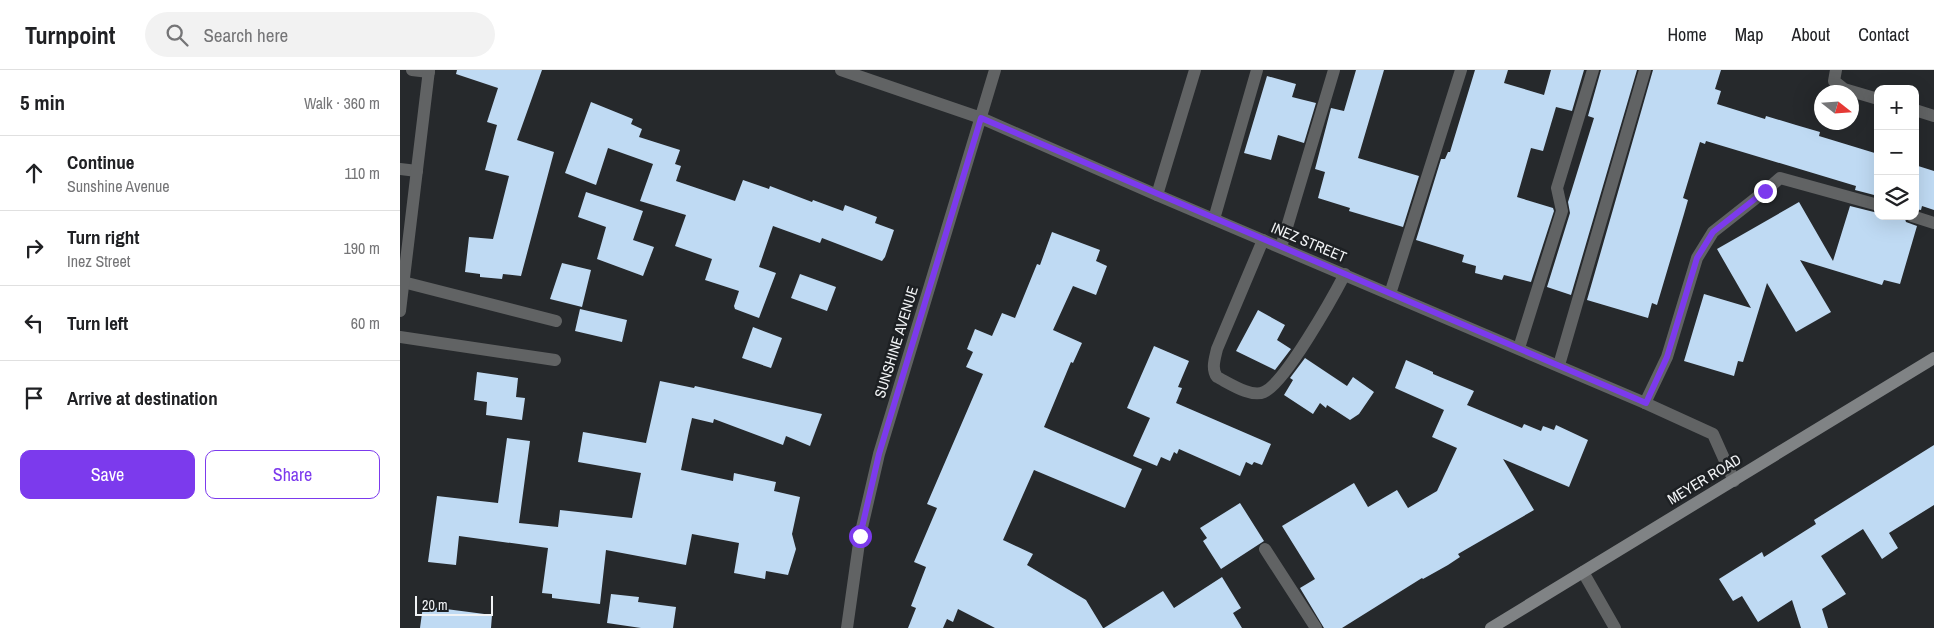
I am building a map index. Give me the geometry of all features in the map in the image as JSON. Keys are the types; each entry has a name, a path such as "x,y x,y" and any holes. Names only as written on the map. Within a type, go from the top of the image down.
{"main road":[{"name":"MEYER ROAD","path":"1491,628 1934,358"}],"street":[{"path":"400,312 429,71 412,70"},
{"name":"INEZ STREET","path":"841,70 981,118 1646,403 1713,434 1734,481"},
{"name":"SUNSHINE AVENUE","path":"847,628 860,536 875,470 995,70"},
{"path":"1157,195 1195,70"},
{"path":"1214,219 1257,70"},
{"path":"1281,247 1334,70"},
{"path":"1390,294 1462,70"},
{"path":"1519,348 1562,211 1557,188 1593,70"},
{"path":"1560,366 1645,70"},
{"path":"1836,70 1834,80 1844,89 1874,98"},
{"path":"1919,111 1934,116"},
{"path":"400,169 417,171"},
{"path":"1646,403 1667,357 1697,258 1713,232 1780,178 1874,205"},
{"path":"1919,218 1934,223"},
{"path":"1263,240 1217,349 1214,363 1214,374 1249,392 1265,392 1279,380 1325,312 1345,274"},
{"path":"404,282 556,321"},
{"path":"400,337 555,360"},
{"path":"1265,549 1316,628"},
{"path":"1583,572 1615,628"}],"building":[{"path":"457,70 542,70 517,140 554,152 521,276 503,274 502,279 480,277 480,274 465,272 469,237 493,239 509,176 485,170 497,125 487,122 498,88 456,74"},
{"path":"1356,70 1384,70 1358,158 1419,176 1403,227 1349,211 1350,208 1318,198 1325,172 1315,169 1331,108 1344,111"},
{"path":"1475,70 1508,70 1504,83 1544,95 1551,70 1584,70 1572,111 1556,107 1543,151 1531,148 1517,197 1553,208 1554,211 1531,282 1504,275 1502,280 1475,273 1476,266 1462,262 1464,255 1416,240 1441,159 1445,159 1448,152 1450,152"},
{"path":"1601,70 1637,70 1571,295 1547,287 1570,213 1568,202 1594,118 1588,116"},
{"path":"1653,70 1721,70 1715,89 1721,91 1717,104 1765,119 1766,116 1820,132 1819,136 1874,153 1874,195 1855,190 1856,186 1706,141 1705,144 1700,142 1683,198 1688,200 1684,214 1657,305 1652,303 1648,318 1587,300"},
{"path":"1267,76 1296,84 1292,97 1316,103 1304,143 1278,135 1271,160 1244,153"},
{"path":"591,102 633,119 631,124 642,129 639,137 680,150 675,164 681,166 676,181 735,201 743,180 769,189 770,186 812,202 813,200 843,211 845,205 877,217 875,223 894,230 885,257 882,261 822,238 820,243 773,226 759,267 776,273 759,318 735,309 734,306 739,291 705,280 712,259 675,246 686,215 640,201 653,164 608,148 596,185 565,173"},
{"path":"1919,166 1934,171 1934,210 1922,206 1921,210 1919,210"},
{"path":"586,192 643,211 633,240 654,247 643,276 597,259 606,227 578,217"},
{"path":"1799,202 1833,261 1850,206 1874,212 1874,220 1905,220 1917,226 1900,284 1884,280 1882,285 1800,260 1831,312 1796,332 1767,283 1743,362 1738,361 1734,376 1684,361 1704,294 1751,308 1717,249"},
{"path":"1052,232 1100,250 1096,261 1107,266 1096,295 1073,286 1053,330 1082,343 1073,363 1071,362 1044,427 1142,469 1125,508 1034,470 1003,540 1033,554 1027,565 1086,600 1103,628 995,628 958,609 953,622 947,619 943,628 908,628 916,608 911,606 926,567 914,562 937,508 927,504 983,374 966,367 973,352 967,349 975,329 992,336 1002,313 1015,318 1037,264 1040,265"},
{"path":"562,263 591,270 582,307 550,299"},
{"path":"800,274 836,287 827,311 791,298"},
{"path":"580,309 627,320 622,342 575,331"},
{"path":"1258,310 1285,325 1277,340 1291,349 1275,370 1236,351"},
{"path":"753,327 782,338 771,368 742,358"},
{"path":"1154,346 1189,361 1178,387 1182,388 1176,403 1271,444 1262,465 1254,462 1252,465 1246,462 1240,476 1179,449 1177,454 1174,452 1170,461 1161,457 1157,466 1133,456 1150,418 1127,408"},
{"path":"1305,358 1347,386 1353,377 1374,392 1359,414 1350,420 1327,405 1326,408 1320,403 1313,414 1284,395 1293,380 1290,378"},
{"path":"1406,360 1433,372 1433,374 1474,391 1467,405 1522,428 1524,424 1541,431 1543,426 1554,430 1556,425 1588,440 1569,487 1503,459 1534,510 1458,554 1460,557 1448,565 1422,578 1342,628 1324,628 1300,588 1315,579 1282,526 1354,483 1368,507 1397,490 1408,508 1437,491 1457,448 1432,437 1444,410 1395,388"},
{"path":"477,372 518,378 516,397 525,398 522,420 486,415 487,402 474,400"},
{"path":"660,381 694,388 695,386 822,414 810,446 786,436 783,445 714,419 713,423 692,418 689,431 681,470 733,481 734,473 776,482 774,491 800,497 792,534 796,549 788,575 766,571 765,579 734,573 739,543 692,534 686,565 606,550 600,604 552,598 552,594 542,593 548,548 459,536 456,565 428,562 437,496 498,503 507,438 530,441 519,523 558,527 560,510 632,518 641,473 578,462 583,432 646,443"},
{"path":"1934,445 1934,505 1889,533 1898,548 1882,559 1863,529 1821,556 1846,594 1822,609 1828,628 1801,628 1792,600 1758,622 1742,596 1733,601 1719,579 1762,552 1764,557 1816,524 1814,520"},
{"path":"1240,503 1264,541 1221,569 1203,541 1207,538 1200,528"},
{"path":"1222,577 1241,608 1233,613 1242,628 1104,628 1163,591 1174,608"},
{"path":"611,594 639,597 638,602 676,607 673,628 641,628 607,623"},
{"path":"423,606 492,615 491,628 420,628"}],"route":[{"path":"860,536 879,454 981,118 1646,403 1667,357 1697,258 1713,232 1765,191"}]}
